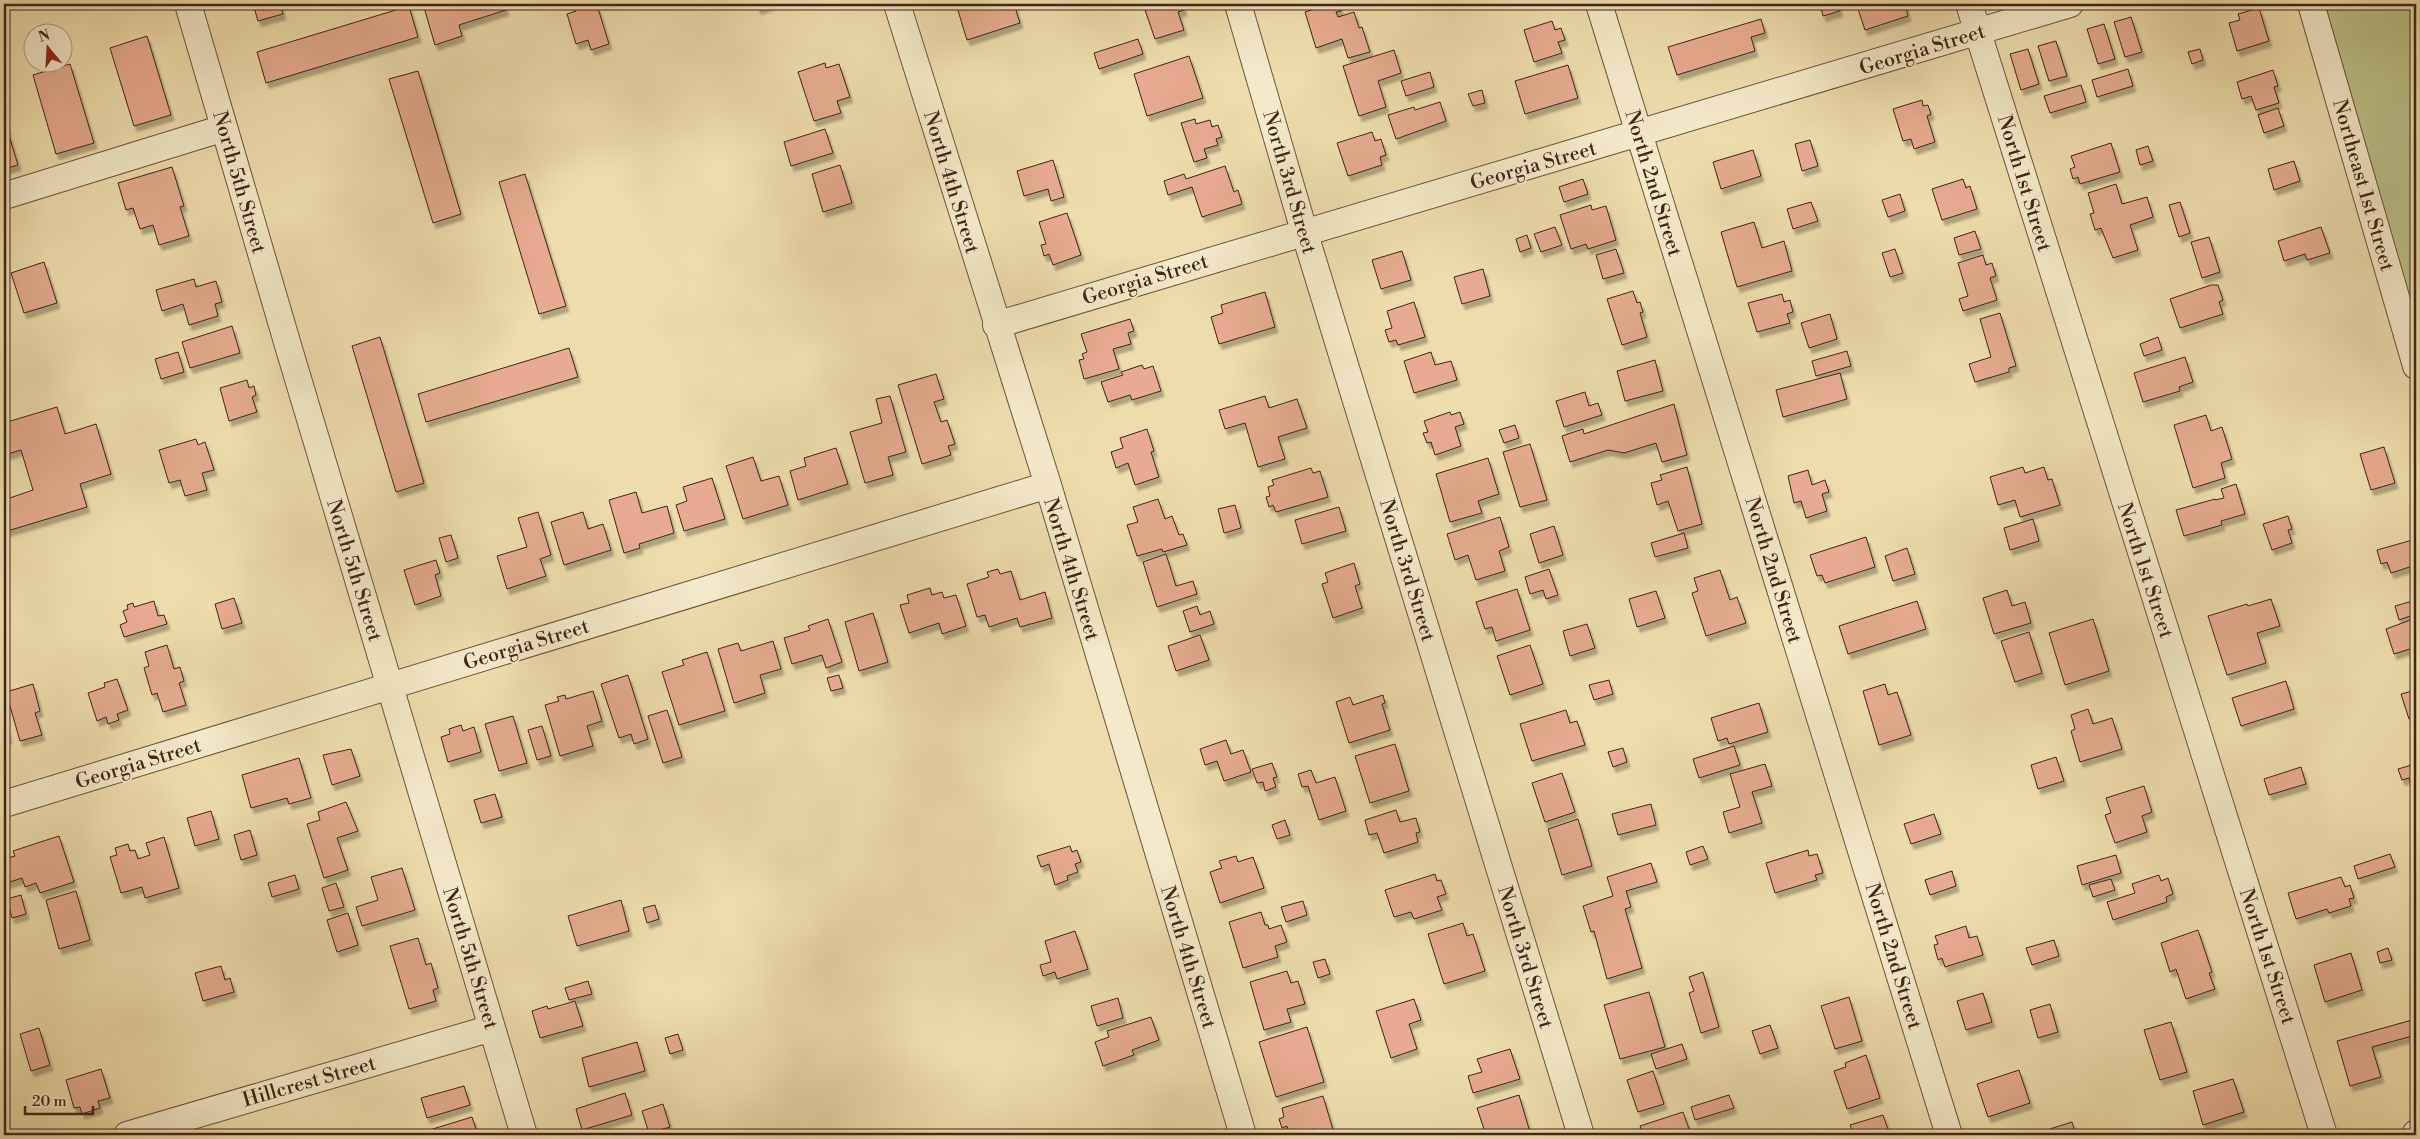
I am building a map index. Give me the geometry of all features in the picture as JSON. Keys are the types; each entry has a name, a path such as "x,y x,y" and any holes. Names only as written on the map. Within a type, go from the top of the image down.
{"street":[{"name":"North 5th Street","path":"188,4 524,1135"},
{"name":"North 4th Street","path":"897,4 996,325 1048,485 1243,1135"},
{"name":"North 3rd Street","path":"1238,4 1304,231 1581,1135"},
{"name":"North 2nd Street","path":"1599,4 1949,1135"},
{"name":"North 1st Street","path":"1970,4 2324,1135"},
{"name":"Georgia Street","path":"996,325 1304,231 1639,134 2070,4"},
{"name":"Northeast 1st Street","path":"2311,4 2416,366"},
{"path":"4,196 224,128"},
{"name":"Georgia Street","path":"4,804 1048,485"},
{"name":"Hillcrest Street","path":"127,1135 492,1028"}],"green space":[{"path":"2311,4 2416,4 2416,370"}],"building":[{"path":"253,4 280,4 283,14 258,21"},
{"path":"423,4 504,4 506,10 459,25 462,36 435,45"},
{"path":"586,4 587,8 597,5 609,44 591,50 588,40 576,44 567,14 576,11 573,5"},
{"path":"756,4 773,4 758,9"},
{"path":"956,4 1014,4 1020,23 967,40"},
{"path":"1143,4 1182,4 1184,10 1178,12 1184,30 1155,39"},
{"path":"1330,4 1339,4 1341,11 1336,12 1338,17 1354,12 1359,28 1362,27 1370,52 1348,58 1342,39 1316,48 1305,12"},
{"path":"1820,4 1838,4 1840,11 1823,16"},
{"path":"1859,4 1905,4 1908,16 1865,30 1857,6"},
{"path":"409,6 418,37 266,83 257,52"},
{"path":"2259,8 2269,41 2237,51 2229,23 2240,20 2238,14"},
{"path":"2131,17 2142,52 2125,57 2114,22"},
{"path":"1761,19 1765,33 1751,37 1755,51 1677,75 1668,47"},
{"path":"1552,21 1555,30 1561,28 1565,40 1558,42 1562,53 1534,62 1524,30"},
{"path":"2104,24 2115,59 2098,64 2087,29"},
{"path":"147,36 171,115 134,126 110,48"},
{"path":"1138,39 1143,54 1099,69 1094,53"},
{"path":"2056,41 2067,76 2049,81 2038,46"},
{"path":"2028,49 2039,84 2021,90 2010,54"},
{"path":"2200,49 2203,60 2192,64 2188,52"},
{"path":"1394,50 1401,73 1378,81 1386,107 1359,116 1343,66"},
{"path":"1189,56 1203,98 1147,116 1134,74"},
{"path":"825,63 826,68 839,64 850,97 837,101 841,113 814,121 798,72"},
{"path":"1568,65 1578,98 1525,114 1515,81"},
{"path":"2128,69 2133,86 2097,97 2092,80"},
{"path":"2273,70 2278,86 2274,87 2279,103 2256,110 2251,96 2242,99 2237,82"},
{"path":"72,71 94,143 56,154 33,75 43,72"},
{"path":"418,71 461,214 433,223 389,79"},
{"path":"1430,72 1434,87 1406,96 1401,81"},
{"path":"2081,85 2086,102 2050,113 2044,96"},
{"path":"1482,90 1485,103 1473,106 1468,94"},
{"path":"1922,100 1923,106 1928,105 1931,114 1927,116 1935,142 1914,149 1911,139 1903,141 1893,109"},
{"path":"1440,102 1446,121 1396,139 1388,115 1414,107 1415,110"},
{"path":"2278,108 2284,126 2264,133 2258,115"},
{"path":"4,119 18,165 4,169"},
{"path":"1195,119 1196,124 1210,120 1212,127 1218,125 1222,137 1216,139 1218,145 1204,149 1207,158 1194,162 1181,123"},
{"path":"825,129 833,153 791,166 784,142"},
{"path":"1372,132 1375,141 1381,139 1386,155 1380,157 1382,165 1348,176 1337,143"},
{"path":"1810,140 1818,166 1802,171 1795,144"},
{"path":"2111,143 2120,172 2080,184 2078,177 2073,179 2070,169 2075,167 2071,156"},
{"path":"2148,146 2153,161 2140,165 2136,150"},
{"path":"1753,150 1761,176 1721,189 1713,162"},
{"path":"1053,160 1064,197 1051,201 1048,189 1024,196 1017,171"},
{"path":"2294,161 2300,181 2274,190 2268,169"},
{"path":"840,165 852,203 823,212 812,174"},
{"path":"1225,166 1234,192 1238,190 1242,204 1202,217 1192,187 1168,195 1164,181 1184,174 1186,179"},
{"path":"172,167 184,206 180,207 189,236 159,245 153,225 140,229 133,208 126,210 118,183"},
{"path":"525,174 566,306 539,314 499,182"},
{"path":"1583,179 1588,194 1564,202 1559,187"},
{"path":"1963,179 1966,188 1970,186 1977,209 1942,220 1932,189"},
{"path":"2116,184 2122,204 2147,197 2153,217 2130,225 2138,250 2113,258 2101,228 2095,230 2090,214 2094,213 2088,193"},
{"path":"1900,194 1905,211 1888,217 1882,200"},
{"path":"1811,202 1818,221 1793,229 1787,209"},
{"path":"2180,202 2190,233 2179,237 2169,205"},
{"path":"1591,205 1592,210 1606,206 1616,240 1588,249 1586,244 1571,249 1560,215"},
{"path":"1067,213 1081,255 1053,265 1049,254 1044,256 1041,245 1046,244 1039,222"},
{"path":"1754,222 1762,248 1784,241 1792,271 1737,287 1721,232"},
{"path":"1555,227 1562,245 1541,252 1534,234"},
{"path":"2321,227 2330,253 2307,260 2305,254 2284,261 2278,241"},
{"path":"1975,231 1981,249 1959,255 1954,238"},
{"path":"1527,235 1531,248 1520,252 1516,239"},
{"path":"2209,237 2220,272 2202,278 2191,242"},
{"path":"1616,249 1624,273 1603,279 1596,255"},
{"path":"1895,249 1903,273 1890,277 1882,253"},
{"path":"1402,251 1411,280 1381,289 1372,260"},
{"path":"1983,255 1986,265 1992,263 1996,276 1990,278 1997,300 1963,311 1959,299 1968,296 1958,263"},
{"path":"44,262 57,303 24,313 11,273"},
{"path":"1483,269 1490,296 1462,304 1454,277"},
{"path":"194,279 196,287 216,281 222,302 215,304 218,316 189,325 183,304 162,311 156,290"},
{"path":"2211,285 2218,285 2223,300 2219,302 2223,314 2180,328 2170,299"},
{"path":"1633,291 1637,303 1640,302 1643,312 1640,313 1647,337 1622,345 1607,299"},
{"path":"1265,292 1275,327 1219,344 1211,317 1223,313 1221,305"},
{"path":"1782,294 1784,302 1790,300 1793,312 1787,314 1790,323 1757,332 1748,303"},
{"path":"1414,302 1425,337 1398,345 1396,340 1389,342 1385,330 1392,328 1387,311"},
{"path":"2000,313 2016,366 2009,368 2009,372 1975,382 1969,364 1991,357 1980,319"},
{"path":"1830,314 1837,339 1809,348 1801,323"},
{"path":"1130,319 1134,331 1128,333 1131,344 1113,349 1119,369 1084,379 1079,360 1084,359 1082,354 1087,352 1081,334"},
{"path":"232,326 240,353 190,368 182,342"},
{"path":"380,337 424,483 396,492 352,346"},
{"path":"2158,337 2162,350 2144,356 2140,344"},
{"path":"569,348 578,377 426,422 418,394"},
{"path":"1847,351 1851,366 1816,376 1812,361"},
{"path":"178,352 184,372 161,379 155,359"},
{"path":"1431,352 1435,365 1451,361 1457,380 1414,393 1404,361"},
{"path":"2185,357 2193,382 2179,387 2180,391 2143,402 2134,373"},
{"path":"1655,360 1663,391 1625,401 1617,371"},
{"path":"1142,365 1144,369 1153,366 1161,391 1132,400 1130,395 1108,402 1101,382 1123,375 1121,372"},
{"path":"1840,373 1847,399 1783,417 1776,390"},
{"path":"936,374 944,399 934,402 941,422 947,420 955,444 948,446 951,455 922,464 898,385"},
{"path":"247,380 249,388 254,386 256,395 252,397 257,412 229,421 220,388"},
{"path":"1585,392 1589,406 1598,403 1602,415 1564,427 1556,401"},
{"path":"890,396 906,452 888,457 893,475 865,483 850,432 882,423 876,399"},
{"path":"1265,396 1269,408 1297,399 1307,428 1278,437 1285,459 1258,467 1245,423 1225,429 1219,410"},
{"path":"1674,404 1687,455 1662,462 1656,443 1624,453 1608,450 1570,462 1562,436 1583,429 1584,434"},
{"path":"57,407 65,434 96,424 111,474 80,484 87,507 4,532 4,500 33,490 21,450 4,455 4,423"},
{"path":"1450,412 1451,415 1460,412 1464,424 1455,427 1461,446 1435,455 1431,442 1427,443 1423,433 1428,432 1424,421"},
{"path":"2206,415 2211,431 2222,427 2232,459 2221,463 2225,478 2193,488 2174,425"},
{"path":"1515,425 1519,438 1504,443 1499,430"},
{"path":"1147,429 1154,451 1151,452 1159,477 1135,485 1128,463 1116,468 1111,452 1123,448 1120,438"},
{"path":"196,439 198,445 205,442 214,470 202,473 207,490 185,496 180,480 169,483 159,450"},
{"path":"1530,444 1547,500 1520,507 1503,452"},
{"path":"2384,447 2395,483 2371,490 2360,454"},
{"path":"836,448 848,484 798,500 790,471 806,466 804,458"},
{"path":"753,457 761,481 779,476 788,505 743,519 726,466"},
{"path":"1488,458 1499,494 1478,501 1482,513 1450,522 1436,474"},
{"path":"1687,467 1702,524 1678,531 1668,501 1657,505 1651,483 1662,480 1660,475"},
{"path":"2023,467 2025,473 2044,467 2048,480 2052,479 2060,505 2020,517 2015,500 1998,505 1990,477"},
{"path":"1311,468 1313,473 1320,471 1328,497 1276,512 1273,505 1269,507 1266,497 1270,496 1268,487 1274,485 1272,480"},
{"path":"1808,470 1812,485 1825,480 1829,492 1822,494 1827,511 1806,518 1801,501 1794,503 1788,476"},
{"path":"712,478 725,519 684,531 676,505 687,501 683,487"},
{"path":"2236,484 2245,514 2221,521 2222,525 2184,536 2176,510 2224,498 2221,489"},
{"path":"636,492 642,513 667,506 674,533 639,544 640,548 624,553 609,500"},
{"path":"1158,499 1165,519 1172,516 1179,535 1183,534 1187,545 1163,552 1162,549 1137,556 1127,525 1138,522 1133,507"},
{"path":"1235,505 1241,528 1224,533 1218,509"},
{"path":"1339,507 1346,531 1302,544 1295,520"},
{"path":"538,512 551,555 540,559 546,576 507,589 497,556 527,547 518,518"},
{"path":"583,512 588,529 603,524 611,550 564,565 551,522"},
{"path":"2288,516 2292,529 2288,530 2292,543 2272,550 2263,524"},
{"path":"1500,517 1509,547 1499,551 1505,571 1476,580 1468,555 1455,560 1447,534"},
{"path":"2033,519 2039,541 2010,550 2004,528"},
{"path":"1554,526 1563,555 1539,563 1530,534"},
{"path":"1684,533 1688,548 1655,557 1651,543"},
{"path":"451,535 458,558 446,562 439,538"},
{"path":"1866,537 1875,567 1825,583 1822,575 1817,576 1810,555"},
{"path":"2416,539 2416,554 2413,555 2416,565 2391,573 2387,562 2381,564 2377,550"},
{"path":"1907,548 1915,574 1893,581 1885,556"},
{"path":"1166,554 1176,586 1193,581 1197,594 1157,607 1143,562"},
{"path":"436,560 440,573 435,575 441,596 415,605 404,570"},
{"path":"1354,563 1360,584 1355,586 1362,608 1333,618 1322,584 1328,582 1325,573"},
{"path":"998,569 1000,574 1011,571 1020,600 1045,592 1052,618 1020,627 1017,618 989,627 985,615 977,617 967,584 989,577 987,572"},
{"path":"1549,569 1558,595 1546,599 1543,590 1530,594 1525,577"},
{"path":"1720,570 1730,600 1737,597 1746,623 1706,636 1692,593 1698,591 1694,578"},
{"path":"930,588 932,595 942,592 944,598 956,595 966,626 942,634 939,623 909,633 900,605 909,603 907,595"},
{"path":"1517,589 1530,630 1496,641 1492,627 1485,629 1476,602"},
{"path":"2007,590 2012,606 2025,602 2031,623 1994,634 1983,598"},
{"path":"1656,591 1665,618 1637,627 1629,599"},
{"path":"234,598 242,623 222,629 215,604"},
{"path":"2271,599 2280,626 2257,633 2266,663 2227,675 2208,616"},
{"path":"2416,600 2416,614 2399,620 2395,606"},
{"path":"154,601 158,616 164,615 167,624 124,637 120,625 127,622 123,611 128,609 127,605 133,603 134,607"},
{"path":"1917,601 1926,629 1848,654 1839,626"},
{"path":"1197,606 1200,615 1210,611 1214,624 1190,632 1183,611"},
{"path":"873,613 888,662 859,671 845,622"},
{"path":"2416,618 2416,647 2394,654 2386,629"},
{"path":"828,619 842,662 826,668 822,655 792,664 784,638 810,630 808,626"},
{"path":"2093,619 2109,671 2065,685 2049,633"},
{"path":"1587,624 1595,648 1570,656 1563,631"},
{"path":"2029,632 2042,673 2015,682 2001,641"},
{"path":"1200,635 1209,660 1176,671 1168,646"},
{"path":"773,641 781,669 760,675 765,693 734,703 718,649 738,643 741,651"},
{"path":"167,645 174,669 180,667 184,681 179,683 186,705 163,712 157,693 152,695 144,668 149,666 145,652"},
{"path":"1530,645 1543,684 1510,695 1497,656"},
{"path":"707,652 725,711 679,725 662,672 684,665 682,660"},
{"path":"628,675 648,739 634,744 631,734 619,738 601,684"},
{"path":"839,675 843,688 831,691 827,678"},
{"path":"117,679 128,710 117,714 119,720 108,724 106,717 97,721 88,693 105,687 104,683"},
{"path":"1609,680 1613,694 1594,700 1589,685"},
{"path":"2286,681 2294,709 2241,726 2232,698"},
{"path":"33,684 40,711 35,713 42,735 20,741 6,692"},
{"path":"1885,684 1888,695 1897,692 1911,735 1879,745 1863,691"},
{"path":"2416,690 2416,716 2409,719 2401,694"},
{"path":"593,691 602,721 587,726 593,746 560,756 545,705 559,701 557,697 565,695 566,699"},
{"path":"1383,695 1385,703 1382,704 1390,730 1349,743 1336,702 1350,697 1353,705"},
{"path":"1759,703 1768,732 1729,744 1727,738 1718,741 1711,718"},
{"path":"2088,709 2093,724 2112,718 2122,749 2080,762 2071,731 2075,729 2071,715"},
{"path":"667,710 682,757 663,763 648,716"},
{"path":"1566,710 1570,723 1577,721 1585,745 1532,761 1520,724"},
{"path":"513,716 527,763 499,771 485,724"},
{"path":"4,720 9,738 4,739"},
{"path":"461,725 463,731 474,727 481,752 448,762 441,737 450,734 449,729"},
{"path":"542,726 551,756 537,760 528,730"},
{"path":"1226,740 1231,754 1243,750 1251,772 1224,781 1217,761 1205,765 1200,749"},
{"path":"1395,744 1409,791 1370,803 1355,756"},
{"path":"1734,746 1740,765 1699,778 1693,759"},
{"path":"1623,748 1627,762 1613,767 1608,752"},
{"path":"351,749 360,776 332,785 323,755"},
{"path":"2056,757 2064,781 2038,789 2031,765"},
{"path":"299,758 311,798 289,804 287,798 251,808 242,775"},
{"path":"1272,763 1277,777 1273,778 1276,787 1265,791 1263,782 1257,783 1252,769"},
{"path":"1765,764 1772,786 1752,792 1762,823 1729,833 1723,812 1740,807 1730,774"},
{"path":"2415,764 2416,801 2409,778 2402,780 2398,769"},
{"path":"2301,767 2306,784 2269,795 2264,779"},
{"path":"1311,770 1316,783 1335,777 1346,811 1319,820 1308,786 1302,787 1298,774"},
{"path":"1562,773 1575,812 1545,822 1532,783"},
{"path":"2144,786 2152,812 2142,816 2147,832 2115,843 2105,815 2111,813 2106,798"},
{"path":"495,794 502,817 481,823 474,800"},
{"path":"346,802 358,831 337,838 348,870 324,878 307,824 320,820 318,812"},
{"path":"1651,804 1656,825 1618,835 1612,814"},
{"path":"1396,810 1400,822 1416,818 1420,832 1416,833 1418,842 1384,853 1377,833 1369,835 1365,820"},
{"path":"211,811 219,839 195,846 187,818"},
{"path":"1934,814 1941,834 1911,844 1904,824"},
{"path":"1578,819 1592,866 1562,875 1548,829"},
{"path":"1285,820 1290,835 1277,839 1272,825"},
{"path":"250,830 257,855 241,860 234,835"},
{"path":"59,836 74,882 40,893 36,883 25,887 22,878 4,884 4,859 15,856 13,851"},
{"path":"164,837 179,888 145,898 142,887 121,893 110,857 117,855 115,848 128,844 130,851 135,850 138,859 150,855 146,843"},
{"path":"1070,846 1072,852 1077,850 1081,862 1075,864 1078,872 1067,876 1068,880 1055,885 1049,864 1041,867 1037,856"},
{"path":"1703,846 1708,859 1690,865 1686,852"},
{"path":"1808,850 1809,856 1817,854 1823,873 1815,875 1817,880 1775,893 1766,863"},
{"path":"2390,854 2395,867 2358,879 2354,866"},
{"path":"2116,855 2121,873 2082,885 2077,866"},
{"path":"1236,856 1238,862 1253,857 1264,888 1220,903 1210,872 1222,868 1219,861"},
{"path":"1651,863 1657,882 1626,891 1631,907 1625,909 1642,968 1607,979 1594,931 1591,932 1583,906 1613,896 1607,877"},
{"path":"402,868 415,910 362,926 356,907 378,900 371,877"},
{"path":"1952,871 1956,886 1930,895 1925,880"},
{"path":"1435,874 1437,881 1441,880 1446,894 1437,897 1442,910 1414,919 1411,912 1394,917 1385,890"},
{"path":"295,875 299,889 272,897 268,883"},
{"path":"2159,875 2161,881 2168,878 2173,894 2166,897 2167,902 2113,920 2107,902 2135,893 2132,884"},
{"path":"2341,877 2345,887 2350,885 2354,898 2349,899 2351,906 2329,913 2327,909 2296,919 2288,893"},
{"path":"2111,879 2115,890 2093,897 2089,885"},
{"path":"336,883 344,907 329,911 322,888"},
{"path":"76,891 90,940 59,949 46,900"},
{"path":"21,895 26,914 12,918 7,899"},
{"path":"621,900 629,931 577,946 568,916"},
{"path":"1303,901 1307,915 1286,922 1281,907"},
{"path":"655,905 659,919 647,923 643,908"},
{"path":"1261,912 1265,925 1268,925 1269,929 1281,925 1287,942 1275,946 1278,957 1243,968 1229,922"},
{"path":"348,913 358,945 337,952 327,920"},
{"path":"1463,923 1467,936 1473,934 1485,971 1444,984 1428,934"},
{"path":"1966,926 1969,938 1977,936 1983,955 1945,967 1942,958 1938,960 1934,945 1938,944 1935,936"},
{"path":"2198,930 2212,972 2209,973 2215,989 2186,999 2176,969 2170,972 2161,943"},
{"path":"1075,931 1088,969 1057,979 1055,972 1043,976 1040,965 1051,962 1045,941"},
{"path":"418,938 426,965 431,963 438,988 433,990 436,1001 409,1009 390,946"},
{"path":"2054,940 2059,956 2032,965 2026,948"},
{"path":"2388,948 2392,960 2380,963 2377,952"},
{"path":"2351,953 2362,990 2325,1002 2314,965"},
{"path":"1325,959 1330,974 1318,978 1313,962"},
{"path":"221,966 225,980 230,978 234,992 203,1001 195,973"},
{"path":"1287,971 1291,983 1298,981 1305,1004 1287,1009 1291,1022 1264,1030 1250,982"},
{"path":"1703,972 1719,1027 1701,1033 1689,993 1694,991 1689,977"},
{"path":"588,981 592,994 569,1000 565,988"},
{"path":"1649,992 1665,1047 1620,1059 1604,1005"},
{"path":"1983,993 1992,1022 1966,1030 1957,1001"},
{"path":"1849,997 1862,1041 1835,1049 1821,1006"},
{"path":"1118,998 1123,1018 1097,1026 1091,1006"},
{"path":"1414,999 1421,1020 1409,1024 1417,1049 1391,1058 1376,1011"},
{"path":"575,1001 583,1026 540,1038 532,1011 547,1006 548,1009"},
{"path":"2050,1004 2058,1032 2038,1038 2030,1010"},
{"path":"1151,1017 1159,1040 1132,1050 1134,1055 1103,1066 1095,1042 1109,1037 1107,1031"},
{"path":"2412,1020 2416,1035 2372,1047 2381,1077 2350,1086 2337,1041"},
{"path":"2171,1022 2187,1072 2160,1080 2144,1030"},
{"path":"1770,1025 1778,1048 1760,1054 1752,1031"},
{"path":"1307,1027 1324,1082 1276,1097 1259,1042"},
{"path":"39,1028 50,1065 31,1071 20,1034"},
{"path":"678,1034 683,1050 670,1054 665,1038"},
{"path":"637,1042 645,1071 589,1087 582,1058"},
{"path":"1682,1044 1687,1059 1656,1069 1651,1054"},
{"path":"1510,1049 1520,1079 1473,1093 1468,1076 1482,1072 1477,1059"},
{"path":"1866,1055 1880,1098 1847,1109 1834,1071 1846,1067 1845,1063"},
{"path":"101,1069 110,1098 98,1101 100,1108 82,1114 80,1107 74,1108 66,1080"},
{"path":"2019,1070 2030,1103 1988,1117 1977,1084"},
{"path":"1653,1071 1664,1104 1638,1112 1627,1080"},
{"path":"2233,1079 2244,1112 2203,1125 2193,1091"},
{"path":"464,1086 470,1105 427,1118 421,1098"},
{"path":"625,1093 632,1115 582,1130 576,1109"},
{"path":"1519,1095 1529,1129 1509,1135 1486,1135 1477,1108"},
{"path":"1729,1095 1734,1108 1695,1120 1691,1107"},
{"path":"1323,1096 1334,1133 1316,1135 1314,1129 1290,1135 1287,1126 1282,1128 1279,1119 1284,1117 1282,1108"},
{"path":"663,1104 670,1127 649,1133 642,1111"},
{"path":"1683,1112 1691,1135 1643,1135 1640,1126"},
{"path":"1883,1115 1890,1135 1854,1135 1850,1125"},
{"path":"472,1117 478,1135 424,1135 423,1132"},
{"path":"2072,1122 2076,1135 2034,1135 2034,1134"}]}
